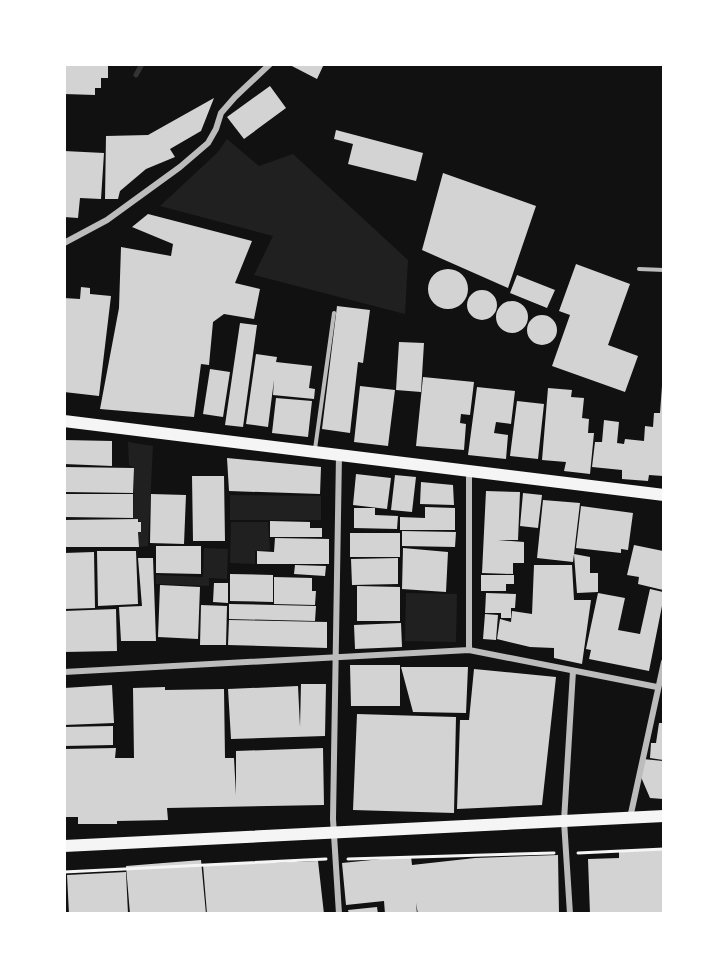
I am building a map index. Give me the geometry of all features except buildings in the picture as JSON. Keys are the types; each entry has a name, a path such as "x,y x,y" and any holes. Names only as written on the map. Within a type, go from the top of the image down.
{"main road":[{"path":"64,421 663,495"},
{"path":"64,846 663,816"}],"street":[{"path":"64,243 107,220 208,143 221,113 270,64"},
{"path":"339,455 334,832 339,914"},
{"path":"469,471 469,650"},
{"path":"64,672 469,650 657,687"},
{"path":"630,818 663,662"},
{"path":"570,914 564,821 573,671"}],"lane":[{"path":"639,269 663,270"},
{"path":"314,452 334,313"}],"path":[{"path":"64,872 335,859 566,854 663,849"}],"shaded area":[{"path":"227,139 259,166 293,154 408,260 405,314 254,275 273,236 160,206 217,153"},
{"path":"128,442 153,446 148,546 139,547 138,532 141,532 141,522 133,518 134,468 129,465"},
{"path":"230,495 321,496 321,520 230,520"},
{"path":"231,522 268,522 270,550 255,551 255,564 230,563"},
{"path":"204,548 228,549 227,579 209,578 209,586 156,584 156,575 203,577"},
{"path":"406,593 457,594 456,642 405,641"}],"waterway":[{"path":"136,75 142,64"}]}
